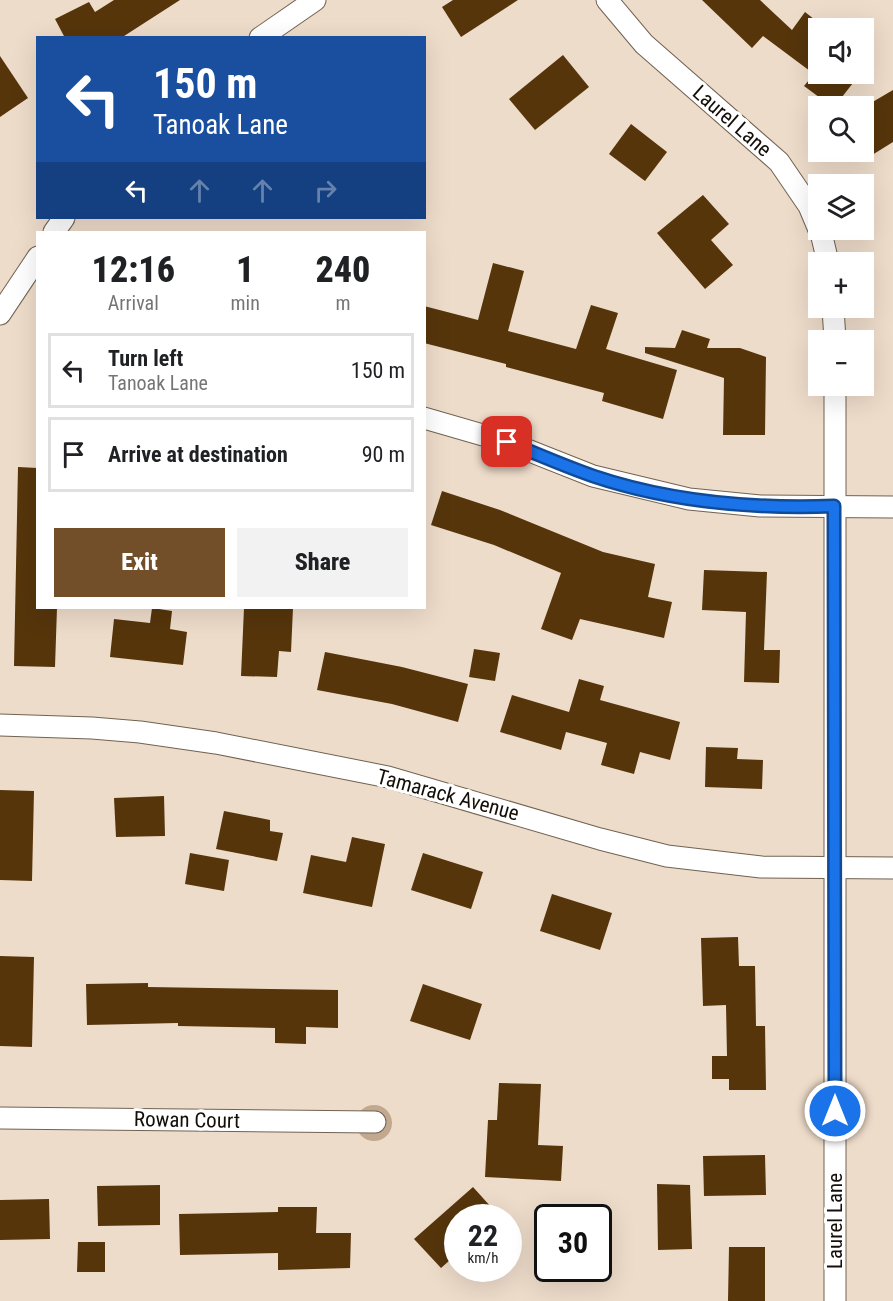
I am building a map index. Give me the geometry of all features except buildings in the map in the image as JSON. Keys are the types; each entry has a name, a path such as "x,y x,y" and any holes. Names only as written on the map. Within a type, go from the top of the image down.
{"street":[{"path":"263,36 315,0"},
{"name":"Laurel Lane","path":"607,0 644,44 779,162 809,206 826,252"},
{"path":"0,314 36,260"},
{"name":"Laurel Lane","path":"835,396 835,1301"},
{"path":"426,419 507,442 593,476 689,499 749,505 893,507"},
{"name":"Tamarack Avenue","path":"0,725 92,728 216,743 388,777 668,856 761,867 893,868"},
{"name":"Rowan Court","path":"0,1118 375,1122"}],"shaded area":[{"path":"374,1105 387,1110 392,1123 387,1136 374,1141 361,1136 356,1123 361,1110"}],"route":[{"path":"507,442 593,476 689,499 760,506 834,506 835,1111"}]}
